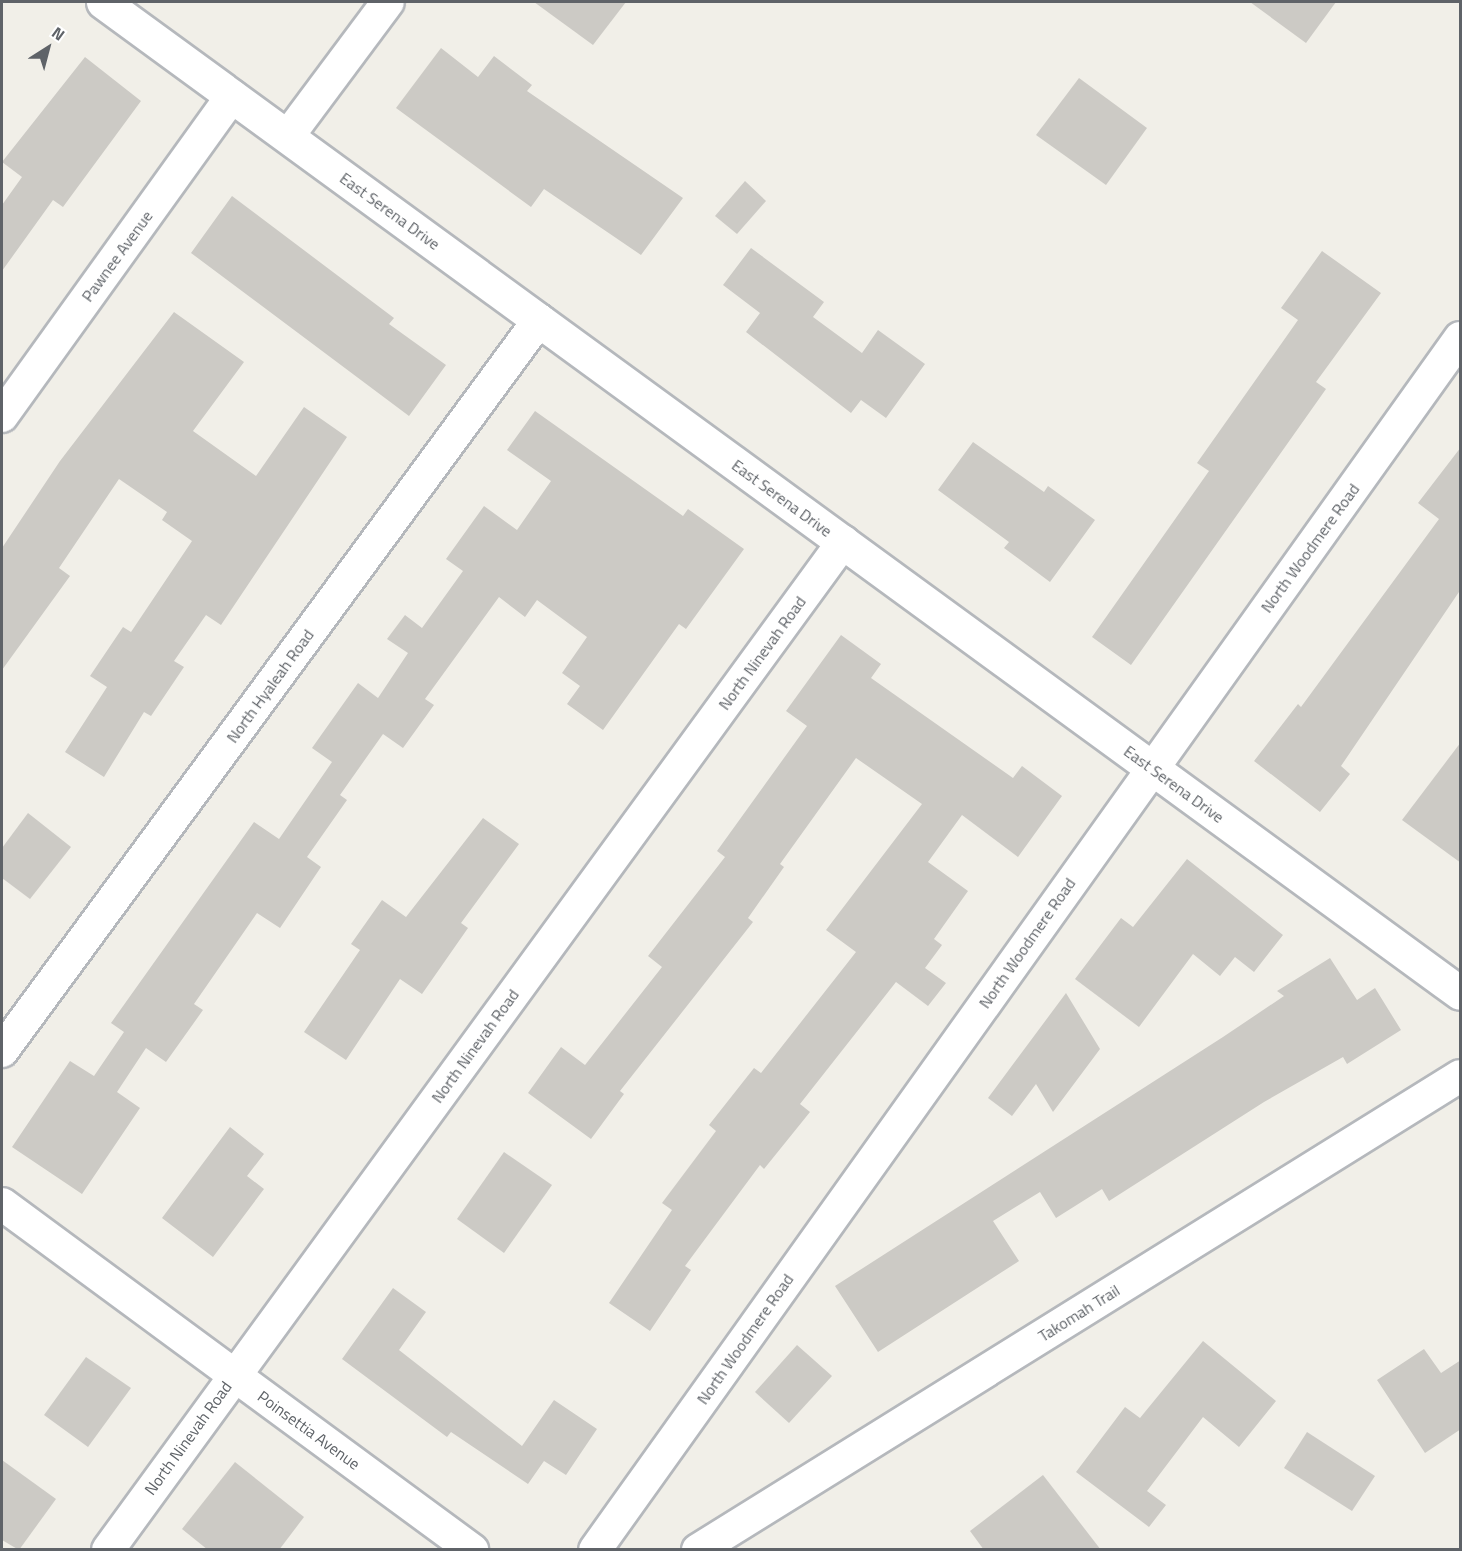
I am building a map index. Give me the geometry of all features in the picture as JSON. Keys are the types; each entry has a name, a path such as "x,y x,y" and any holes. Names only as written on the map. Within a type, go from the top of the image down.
{"street":[{"name":"East Serena Drive","path":"103,2 1461,993"},
{"path":"288,136 388,2"},
{"name":"Pawnee Avenue","path":"2,416 232,96"},
{"name":"North Hyaleah Road","path":"2,1051 539,320"},
{"name":"North Woodmere Road","path":"595,1550 1461,338"},
{"name":"North Ninevah Road","path":"108,1550 234,1374 843,542"},
{"name":"Takomah Trail","path":"698,1550 1461,1076"},
{"name":"Poinsettia Avenue","path":"2,1203 472,1550"}],"building":[{"path":"534,2 626,2 593,45"},
{"path":"1250,2 1336,2 1306,43"},
{"path":"441,48 478,77 494,56 532,85 527,91 683,198 641,255 544,189 531,207 396,108"},
{"path":"85,57 141,101 63,207 53,200 2,271 2,205 22,177 2,162"},
{"path":"1079,78 1147,128 1106,185 1036,135"},
{"path":"745,181 766,201 737,234 715,216"},
{"path":"232,196 394,318 389,324 446,365 409,416 191,253"},
{"path":"751,248 824,302 813,317 862,353 878,330 925,364 886,418 861,400 851,413 746,332 760,313 723,285"},
{"path":"1322,251 1381,293 1316,382 1326,389 1131,665 1092,637 1209,471 1197,463 1298,320 1281,308"},
{"path":"174,312 244,362 193,431 256,476 304,407 347,437 221,625 206,615 174,661 184,667 151,716 144,712 104,777 65,752 107,687 90,676 123,627 131,632 192,541 162,520 167,512 119,479 59,568 70,576 2,670 2,548 60,461"},
{"path":"535,411 683,516 688,509 744,549 686,629 679,624 603,730 567,704 580,686 562,673 587,637 537,600 525,617 499,597 425,699 434,705 403,748 383,734 340,795 347,800 307,857 321,867 280,928 257,913 194,1004 203,1010 166,1062 146,1048 117,1092 140,1108 82,1194 12,1147 70,1061 94,1076 124,1032 111,1023 254,822 279,839 332,762 312,748 358,683 378,698 408,653 387,639 405,615 422,628 463,571 446,559 484,506 517,530 551,481 507,450"},
{"path":"973,442 1044,492 1048,486 1095,520 1050,582 1004,548 1009,542 938,490"},
{"path":"1461,447 1461,589 1341,766 1350,774 1320,812 1254,761 1298,704 1301,707 1439,519 1418,503"},
{"path":"841,635 881,664 871,678 1013,778 1022,766 1062,796 1018,857 962,815 928,862 968,891 934,939 942,945 925,968 946,983 928,1006 896,982 800,1104 810,1112 764,1169 760,1165 685,1266 691,1270 650,1331 609,1303 672,1210 662,1203 716,1131 709,1125 754,1068 761,1073 856,952 826,930 922,804 856,758 780,864 784,867 748,918 753,922 620,1091 624,1094 591,1139 528,1093 561,1047 585,1065 662,967 648,956 725,857 717,851 807,726 786,711"},
{"path":"1461,742 1461,863 1402,820"},
{"path":"28,813 71,847 30,899 2,878 2,848"},
{"path":"483,818 519,844 461,923 468,928 422,994 400,979 346,1060 304,1032 360,950 351,944 382,900 406,917"},
{"path":"1187,859 1283,935 1254,972 1235,957 1220,976 1193,954 1139,1027 1075,979 1121,918 1133,927"},
{"path":"1330,958 1357,1000 1375,988 1401,1030 1347,1064 1343,1057 1264,1102 1109,1201 1102,1189 1056,1218 1040,1192 993,1221 1019,1261 878,1352 835,1286 1223,1037 1284,996 1277,991"},
{"path":"1066,993 1100,1049 1053,1112 1036,1084 1012,1116 988,1098"},
{"path":"230,1127 264,1154 247,1176 264,1189 213,1257 162,1218"},
{"path":"504,1152 552,1185 504,1253 457,1219"},
{"path":"393,1288 426,1312 399,1350 522,1446 554,1400 597,1429 566,1475 544,1461 528,1484 451,1432 447,1437 342,1359"},
{"path":"1203,1341 1276,1401 1239,1447 1203,1417 1147,1491 1166,1505 1149,1527 1076,1472 1125,1407 1140,1418"},
{"path":"797,1345 832,1376 789,1423 755,1392"},
{"path":"1424,1349 1441,1373 1461,1360 1461,1429 1425,1453 1377,1380"},
{"path":"86,1357 131,1388 88,1447 44,1415"},
{"path":"1307,1432 1375,1476 1352,1511 1284,1468"},
{"path":"2,1460 56,1499 19,1550 2,1540"},
{"path":"235,1462 304,1517 279,1550 208,1550 182,1529"},
{"path":"1043,1475 1101,1550 984,1550 970,1531"}]}
